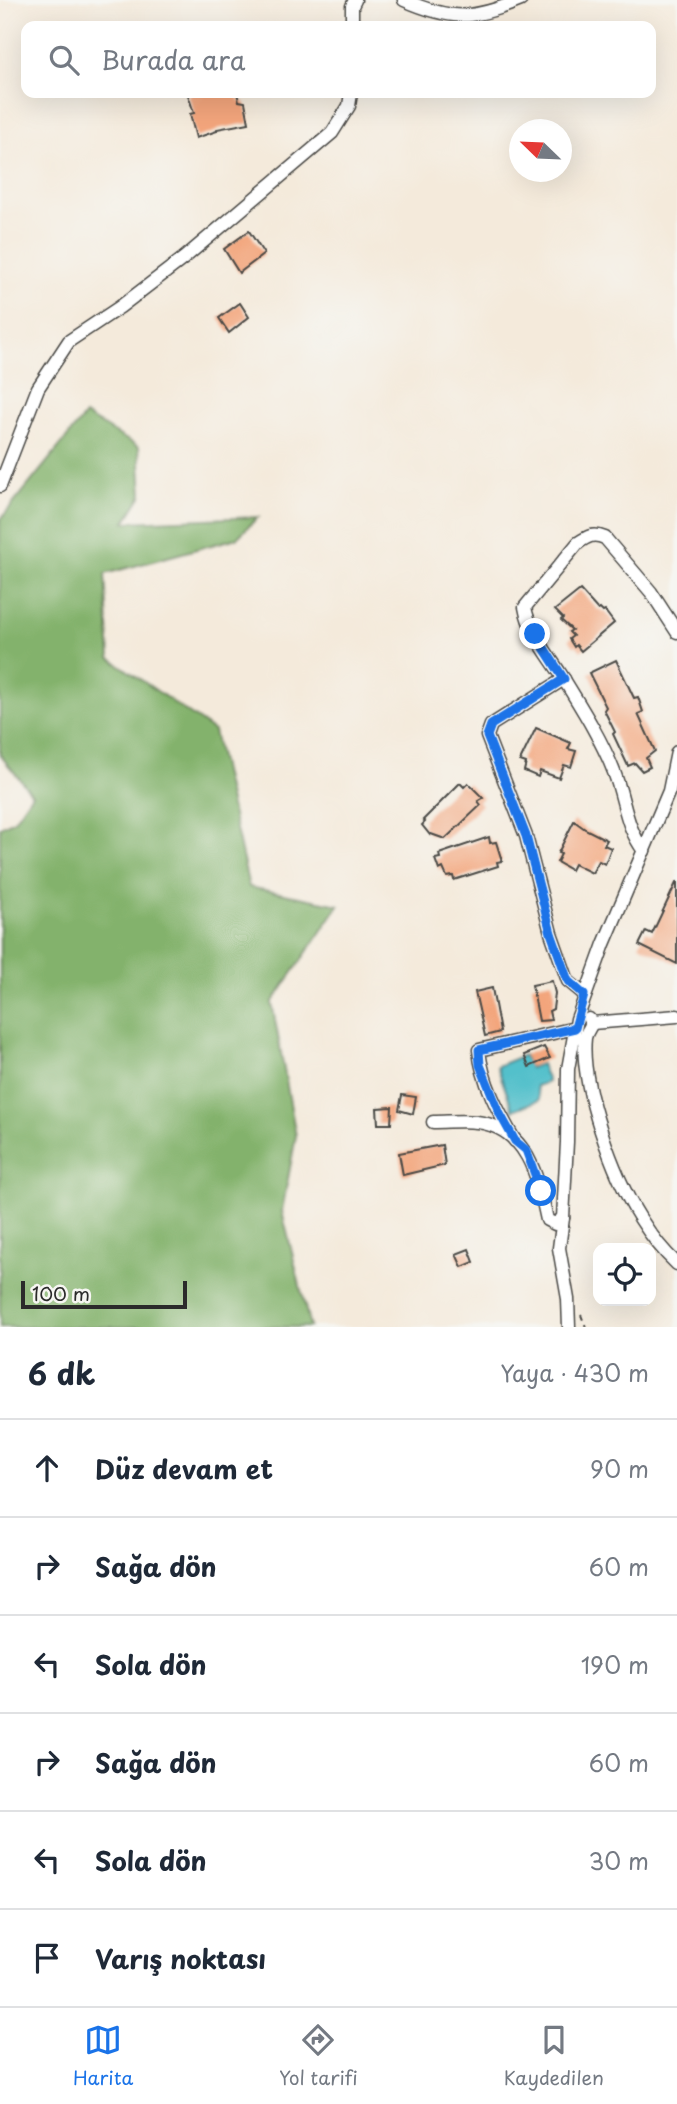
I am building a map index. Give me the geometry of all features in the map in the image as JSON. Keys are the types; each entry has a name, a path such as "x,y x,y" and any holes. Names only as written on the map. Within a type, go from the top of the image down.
{"street":[{"path":"352,21 352,6 355,0"},
{"path":"404,0 438,14 465,16 492,12 521,0"},
{"path":"0,485 38,388 69,341 186,261 332,133 349,106 350,98"},
{"path":"644,851 632,836 614,771 564,679 535,634 527,619 525,607 578,543 589,536 597,535 605,538 651,592 677,632"},
{"path":"564,679 491,725 487,736 526,836 551,933 568,981 584,995"},
{"path":"569,1327 568,1299 559,1248 563,1218 568,1069 575,1028 584,995 669,791 677,752"},
{"path":"580,1009 592,1023"},
{"path":"592,1023 677,1016"},
{"path":"592,1023 585,1035 588,1085 613,1163 639,1216 677,1264"},
{"path":"515,1141 500,1114 480,1065 479,1050 575,1028"},
{"path":"433,1122 479,1122 501,1129 526,1150 541,1191 547,1220 555,1224 563,1218"}],"green space":[{"path":"85,415 139,447 142,495 125,522 258,517 237,538 105,574 110,658 214,731 249,887 339,905 272,1003 296,1136 282,1211 310,1327 0,1327 0,827 14,820 32,794 0,755 0,520"}],"water":[{"path":"524,1055 530,1068 541,1064 548,1082 536,1086 539,1100 513,1110 497,1066"}],"building":[{"path":"189,98 238,98 239,101 245,102 249,123 217,129 196,138 190,114 194,113"},
{"path":"249,231 264,254 239,273 224,249"},
{"path":"240,303 249,317 229,333 219,318"},
{"path":"580,590 598,610 605,611 614,623 581,651 576,645 574,647 569,639 573,636 569,632 572,630 555,610"},
{"path":"616,660 634,698 638,697 643,712 638,714 655,751 646,758 650,767 642,771 635,763 628,766 604,710 606,707 589,673"},
{"path":"536,728 571,743 568,749 576,751 571,767 564,765 559,778 540,771 538,777 524,771 526,763 520,761"},
{"path":"460,783 464,787 468,783 483,798 478,801 481,805 445,839 430,835 422,825 425,822 423,820"},
{"path":"574,821 607,840 604,845 611,848 605,864 599,861 592,873 574,864 571,870 557,862 561,854 558,853"},
{"path":"489,837 490,843 496,842 502,861 497,862 498,866 454,880 453,876 447,877 443,868 439,870 435,859 440,858 439,854"},
{"path":"677,881 677,964 639,945 646,931 652,934"},
{"path":"552,981 555,993 553,1009 549,1011 551,1020 539,1021 532,985"},
{"path":"492,988 500,1032 485,1036 475,992"},
{"path":"544,1047 550,1058 529,1067 524,1055"},
{"path":"402,1095 416,1097 413,1114 399,1110"},
{"path":"392,1107 391,1124 378,1124 377,1108"},
{"path":"442,1145 445,1165 403,1175 399,1153"},
{"path":"469,1249 474,1262 462,1267 456,1254"}],"route":[{"path":"535,634 564,679 491,725 487,736 526,836 551,933 568,981 584,995 575,1028 479,1050 480,1065 500,1114 515,1141 526,1150 541,1191"}]}
